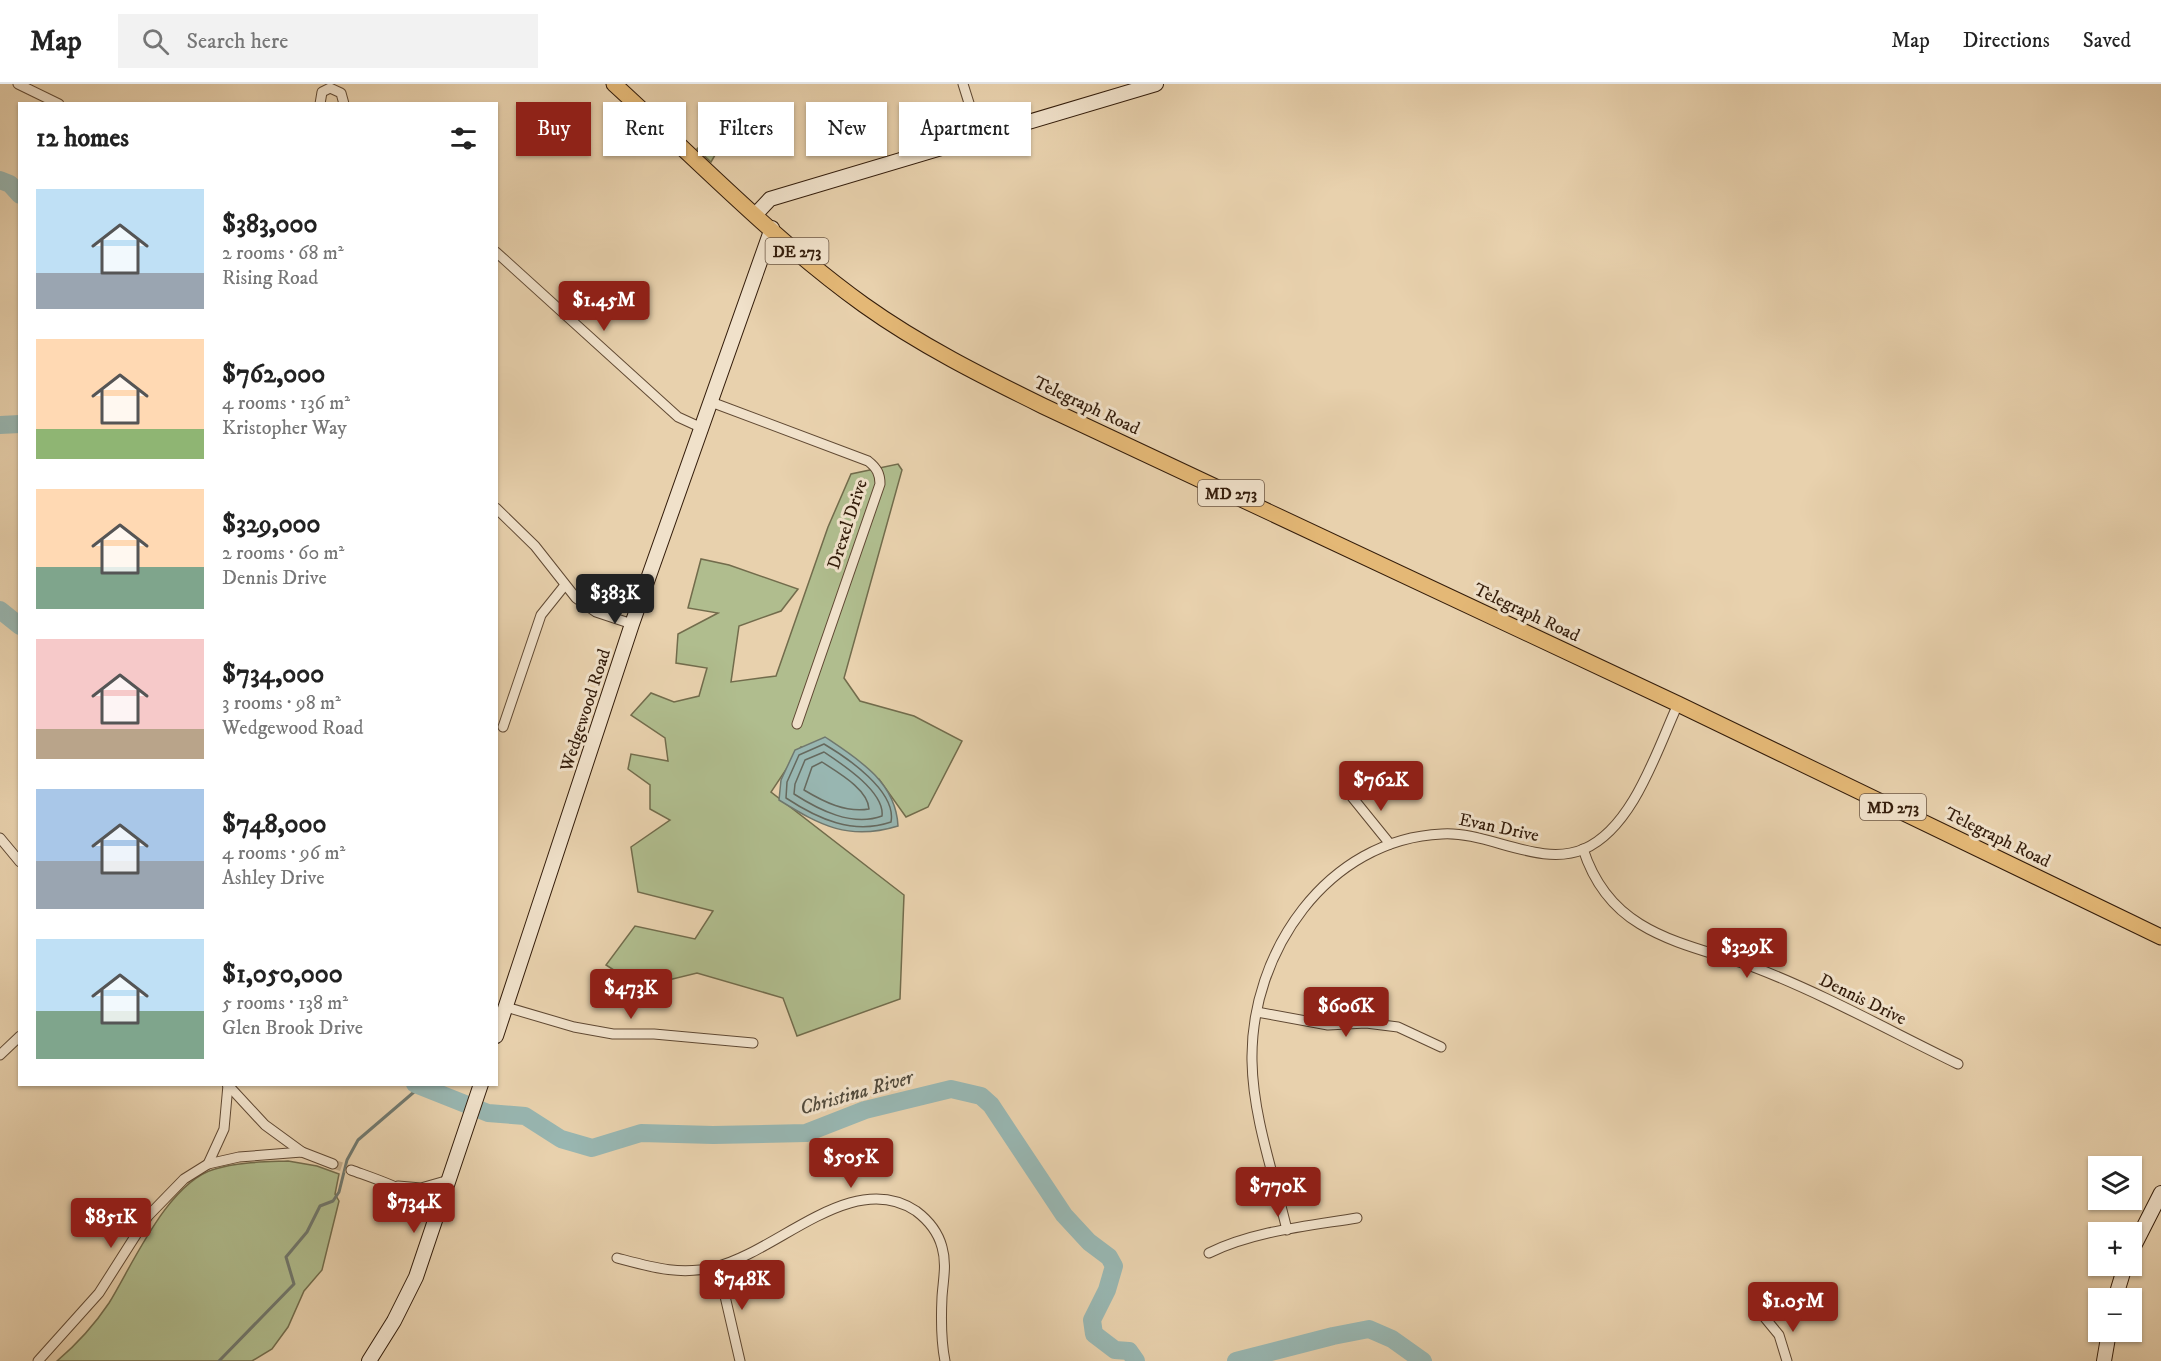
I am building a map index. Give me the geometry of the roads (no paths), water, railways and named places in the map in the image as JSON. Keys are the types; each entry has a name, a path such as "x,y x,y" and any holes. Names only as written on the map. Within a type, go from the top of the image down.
{"main road":[{"name":"DE 273","path":"614,84 822,272 880,316"},
{"name":"Telegraph Road","path":"880,316 956,362 1043,406 1678,704 2161,937"}],"street":[{"path":"18,84 55,102"},
{"path":"963,84 969,102"},
{"path":"1031,122 1156,84"},
{"path":"320,102 322,92 336,86 343,102"},
{"path":"756,214 770,199 918,156"},
{"name":"Wedgewood Road","path":"498,1030 632,624 772,228"},
{"path":"498,254 678,417 702,428"},
{"name":"Drexel Drive","path":"711,402 868,461 880,476 880,484 796,724"},
{"path":"498,510 535,546 576,598 596,612 632,624"},
{"path":"503,727 541,615 566,585"},
{"name":"Evan Drive","path":"1287,1230 1256,1100 1252,1042 1257,1012 1275,956 1293,920 1342,870 1390,844 1413,837 1458,833 1478,836 1528,851 1565,854 1583,849 1602,838 1629,808 1678,704"},
{"path":"1352,797 1390,844"},
{"path":"0,838 18,860"},
{"name":"Dennis Drive","path":"1583,849 1591,872 1603,890 1641,925 1674,941 1752,967 1842,1007 1958,1065"},
{"path":"506,1007 564,1024 613,1034 654,1034 753,1042"},
{"path":"1257,1012 1328,1025 1390,1025 1416,1034 1441,1047"},
{"path":"0,1054 18,1038"},
{"path":"207,1164 224,1129 228,1086"},
{"path":"229,1086 265,1125 302,1152 333,1164"},
{"path":"369,1361 406,1298 437,1215 480,1086"},
{"path":"38,1361 99,1293 148,1216 184,1179 207,1164 239,1157 302,1152"},
{"path":"351,1170 395,1186 430,1207 437,1215"},
{"path":"395,1186 421,1188 449,1180"},
{"path":"2142,1230 2161,1193"},
{"path":"617,1258 668,1271 691,1272 718,1266 755,1251 821,1215 848,1204 875,1197 898,1202 923,1216 938,1236 943,1249 945,1269 942,1322 945,1361"},
{"path":"1209,1253 1225,1245 1287,1230 1357,1218"},
{"path":"718,1266 740,1361"},
{"path":"1765,1318 1779,1335 1787,1361"},
{"path":"2104,1361 2107,1342"}],"water":[{"path":"825,737 862,763 883,784 896,810 898,826 865,832 836,828 822,824 779,800 781,780 795,750"}],"waterway":[{"name":"Christina River","path":"0,180 10,184 18,193"},
{"name":"Christina River","path":"0,425 18,424"},
{"name":"Christina River","path":"0,610 18,624"},
{"name":"Christina River","path":"420,1086 488,1113 525,1116 561,1139 592,1148 641,1133 713,1135 806,1133 865,1110 951,1089 981,1096 991,1105 1064,1215 1089,1242 1109,1257 1114,1266 1107,1290 1092,1320 1094,1334 1115,1350 1129,1351 1136,1361"},
{"path":"219,1361 294,1284 286,1257 307,1232 320,1206 333,1201 339,1192 347,1160 358,1140 421,1086"},
{"name":"Christina River","path":"1236,1361 1369,1329 1392,1339 1423,1361"}],"tunnel":[{"path":"333,1164 351,1170"}]}
